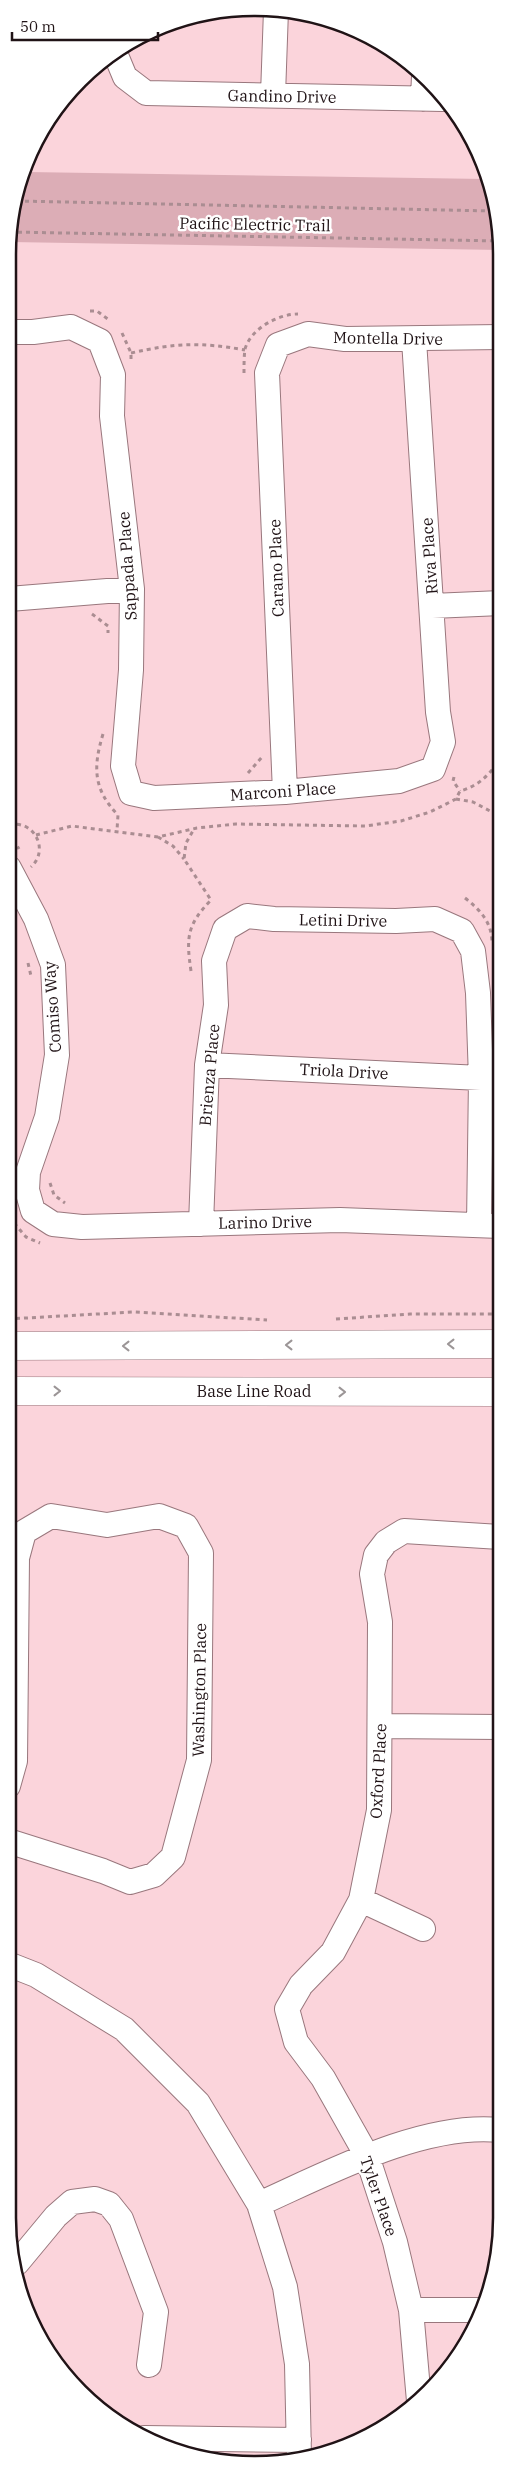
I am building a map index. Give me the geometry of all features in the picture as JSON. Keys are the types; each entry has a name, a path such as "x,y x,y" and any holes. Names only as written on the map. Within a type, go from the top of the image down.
{"main road":[{"path":"16,1346 493,1344"},
{"name":"Base Line Road","path":"16,1391 493,1392"}],"street":[{"path":"273,95 276,17"},
{"name":"Gandino Drive","path":"118,59 126,78 146,93 273,95 429,92"},
{"path":"16,332 33,332 71,327 111,331"},
{"name":"Sappada Place","path":"111,331 112,416 132,589 131,670 123,766 131,793"},
{"name":"Montella Drive","path":"278,345 308,334 345,339 414,340 493,337"},
{"name":"Riva Place","path":"414,340 438,712 443,742 433,769"},
{"name":"Carano Place","path":"278,345 267,374 285,792"},
{"path":"16,598 132,589"},
{"path":"432,606 493,602"},
{"name":"Marconi Place","path":"131,793 154,798 285,792 399,782 433,769"},
{"name":"Comiso Way","path":"19,872 52,965 57,1055 47,1117 28,1172 27,1190 33,1211"},
{"name":"Letini Drive","path":"225,929 247,916 274,919 377,921 435,919 462,931 473,951 478,993 482,1078"},
{"name":"Brienza Place","path":"201,1224 207,1065 216,1005 214,961 225,929"},
{"name":"Triola Drive","path":"207,1065 482,1078"},
{"path":"482,1078 490,1225"},
{"name":"Larino Drive","path":"33,1211 53,1224 82,1227 340,1220 490,1225"},
{"name":"Washington Place","path":"16,1558 24,1532 51,1516 107,1525 159,1516 186,1526 200,1553 199,1760 173,1858 154,1875 130,1882 103,1871 16,1844"},
{"name":"Oxford Place","path":"287,2009 301,1985 333,1952 361,1900 379,1810 380,1622 372,1574 376,1555 386,1542 404,1531 493,1537"},
{"path":"380,1726 493,1727"},
{"path":"361,1900 423,1929"},
{"path":"16,1967 36,1975 124,2029 198,2103 259,2204 287,2297 297,2364 299,2448 168,2440"},
{"name":"Tyler Place","path":"287,2009 296,2042 323,2078 367,2156 394,2242 411,2310 418,2391"},
{"path":"259,2204 367,2156 445,2132 493,2130"},
{"path":"20,2258 56,2216 72,2202 95,2199 109,2204 122,2219 156,2312 149,2365"},
{"path":"411,2310 474,2310"}],"path":[{"name":"Pacific Electric Trail","path":"22,201 489,211"},
{"name":"Pacific Electric Trail","path":"17,232 492,241"},
{"path":"80,310 97,311 111,331 125,337 131,353 131,363"},
{"path":"244,375 245,350 254,334 269,322 291,314 306,314"},
{"path":"131,353 165,345 208,343 245,350"},
{"path":"85,608 108,626 108,638"},
{"path":"104,728 96,778 106,803 118,815 117,830"},
{"path":"244,777 265,755"},
{"path":"456,799 460,791 474,787 493,769"},
{"path":"36,836 72,826 117,830 136,836 158,837 194,829 236,824 365,826 401,821 430,812 456,799 473,802 492,812"},
{"path":"16,823 28,826 36,836 40,850 38,859 19,872"},
{"path":"184,859 186,843 194,829"},
{"path":"158,837 173,846 184,859 211,900 195,916 187,936 192,976"},
{"path":"25,954 32,981"},
{"path":"49,1182 54,1195 64,1202 72,1204"},
{"path":"16,1319 134,1312 271,1320"},
{"path":"327,1320 410,1314 493,1314"}],"shaded area":[{"path":"31,172 480,179 491,223 493,250 17,242 18,223 24,193"}]}
